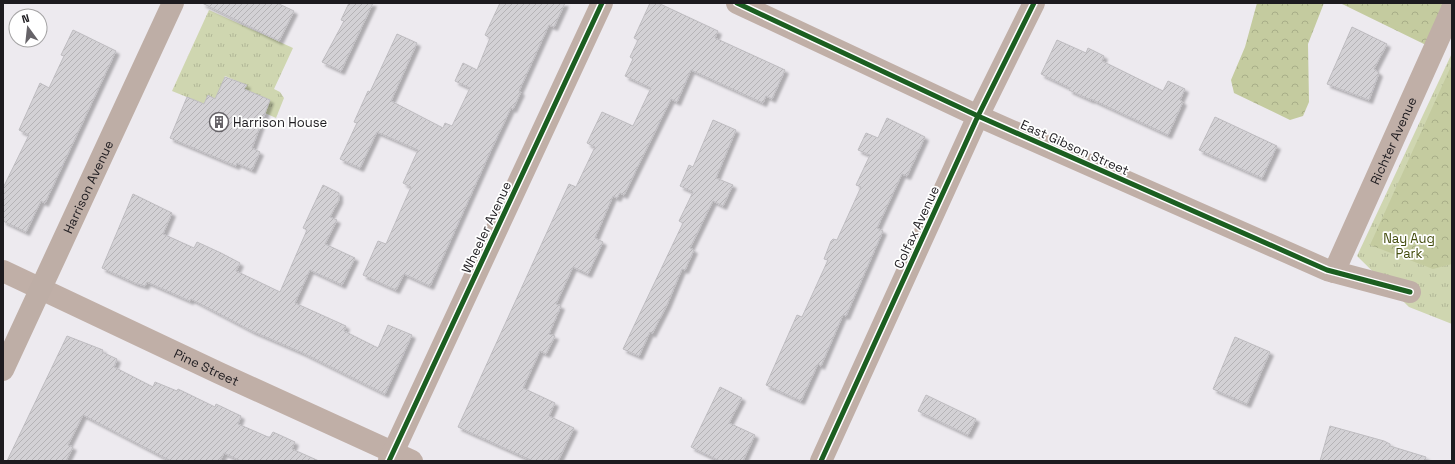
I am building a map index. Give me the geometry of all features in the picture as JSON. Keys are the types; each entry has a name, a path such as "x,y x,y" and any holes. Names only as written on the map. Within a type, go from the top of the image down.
{"main road":[{"name":"Harrison Avenue","path":"3,370 173,3"}],"street":[{"name":"Wheeler Avenue","path":"398,458 602,3"},
{"name":"East Gibson Street","path":"737,3 978,116 1334,272 1410,292"},
{"name":"Colfax Avenue","path":"820,461 978,116 1034,3"},
{"name":"Richter Avenue","path":"1334,272 1452,9"},
{"name":"Pine Street","path":"3,271 398,458"}],"green space":[{"path":"1257,3 1324,3 1308,44 1309,102 1303,116 1290,120 1234,93 1231,80 1245,47"},
{"path":"1340,3 1446,3 1426,45"},
{"path":"209,10 293,48 274,89 280,92 284,98 276,118 265,113 270,100 244,89 246,85 225,76 217,99 208,96 204,104 172,91"},
{"name":"Nay Aug Park","path":"1452,53 1452,324 1409,307 1357,256"},
{"name":"Nay Aug Park","path":"1452,64 1452,264 1433,269 1370,245"}],"building":[{"path":"202,3 277,3 294,11 279,41"},
{"path":"349,3 373,3 341,71 322,62 344,21 341,20"},
{"path":"500,3 565,3 554,27 549,25 519,91 521,92 513,109 511,108 492,148 430,286 404,274 396,290 363,275 378,241 386,244 411,187 403,183 418,150 377,132 360,168 340,159 357,123 354,122 368,91 370,92 397,34 417,43 391,101 443,128 445,123 452,126 470,88 455,81 463,63 477,70 490,38 485,35"},
{"path":"650,3 658,3 718,31 715,38 785,70 772,99 766,96 763,103 691,70 677,102 671,99 624,195 620,193 617,198 613,196 595,238 603,242 588,274 573,267 556,304 561,306 549,334 555,336 546,354 540,351 523,388 555,403 549,416 574,428 558,461 533,461 458,427 569,184 576,187 595,147 587,143 602,112 633,126 651,88 625,76 633,59 630,57 638,40 634,38"},
{"path":"1352,27 1387,44 1374,69 1379,73 1369,100 1327,84"},
{"path":"73,30 116,51 45,203 41,201 26,232 3,221 3,188 29,135 19,130 40,83 49,88 64,56 61,55"},
{"path":"1057,40 1086,53 1088,48 1104,56 1102,61 1163,91 1168,81 1185,89 1180,100 1183,102 1168,135 1069,90 1070,88 1041,74"},
{"name":"Harrison House","path":"225,77 247,85 244,89 270,100 252,148 260,152 252,170 237,163 236,166 170,138 187,97 204,104 208,95 215,99"},
{"path":"1215,117 1277,146 1262,178 1199,150"},
{"path":"887,118 925,137 907,176 902,174 877,228 883,231 846,316 843,315 821,366 818,364 801,401 766,385 797,315 802,317 828,260 824,259 831,241 833,239 837,240 861,187 856,185 870,155 858,150 866,133 878,138"},
{"path":"713,120 736,130 716,178 733,185 723,206 713,201 690,248 694,250 685,270 682,269 667,305 652,334 650,332 639,356 623,349 683,223 679,221 693,192 680,186 689,165 693,167"},
{"path":"323,185 339,193 339,200 330,217 337,220 325,244 355,258 342,285 310,270 295,303 346,326 344,331 378,348 388,325 412,335 385,394 303,353 252,331 191,299 190,301 147,282 145,286 135,283 102,268 133,194 172,213 163,234 194,248 197,242 221,253 240,263 236,271 280,292 307,230 303,228"},
{"path":"67,336 103,350 102,352 117,359 114,367 153,387 155,382 177,391 178,389 215,407 216,404 241,416 238,424 268,437 270,437 273,432 295,442 292,449 319,461 241,461 224,453 220,461 171,461 83,415 68,445 73,447 66,461 7,461"},
{"path":"1235,337 1270,352 1247,404 1213,389"},
{"path":"720,387 742,398 729,423 755,435 743,461 720,461 691,447"},
{"path":"926,395 976,419 968,435 918,411"},
{"path":"1330,426 1384,441 1390,444 1390,446 1426,457 1425,461 1320,461"}],"cycle path":[{"path":"389,461 602,3"},
{"path":"737,3 978,116 1327,270 1410,292"},
{"path":"821,461 978,116 1034,3"}],"place":[{"name":"Harrison House","path":"219,122"}]}
